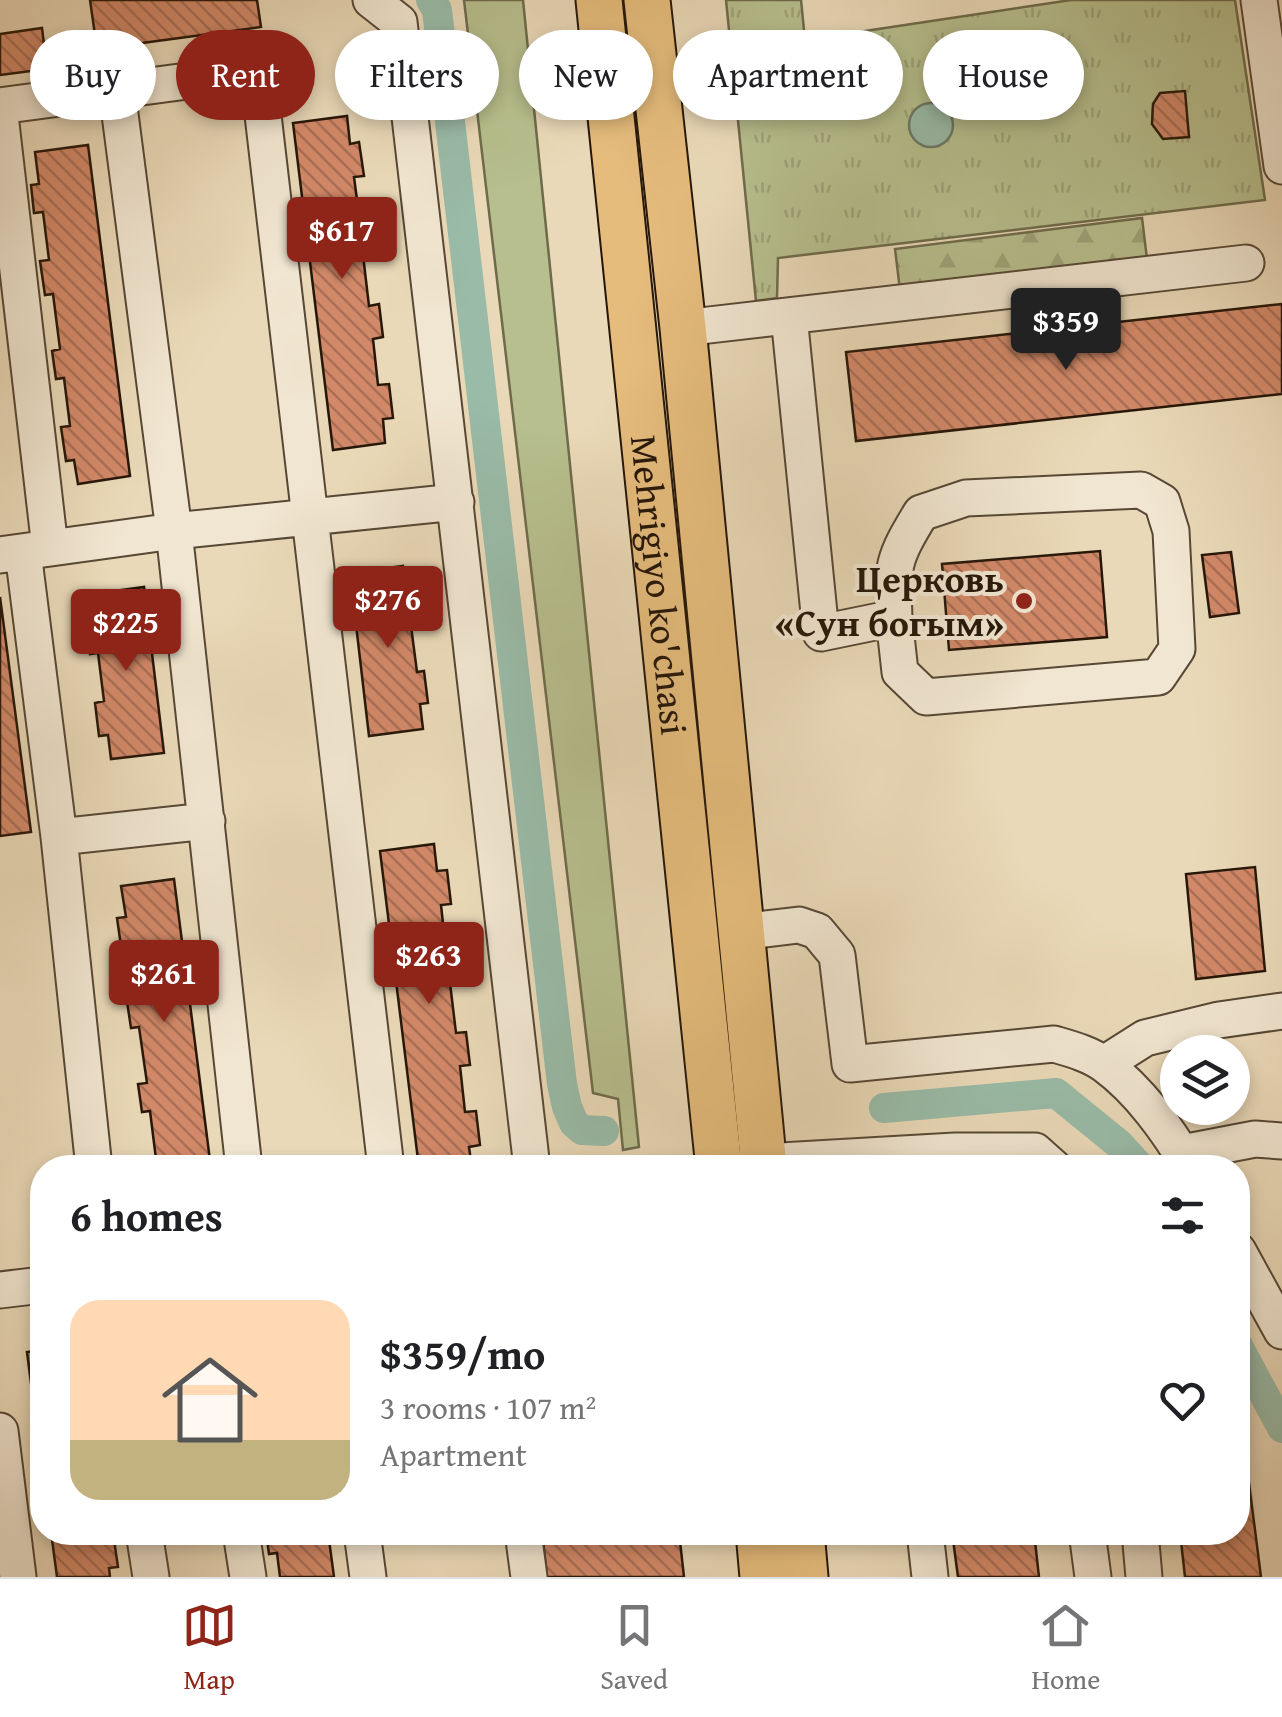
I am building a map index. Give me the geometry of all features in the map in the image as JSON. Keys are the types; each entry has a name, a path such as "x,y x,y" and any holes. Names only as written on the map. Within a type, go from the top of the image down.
{"main road":[{"name":"Mehrigiyo ko'chasi","path":"599,0 718,1155"},
{"name":"Mehrigiyo ko'chasi","path":"647,0 683,328 763,1155"},
{"path":"760,1545 764,1577"},
{"path":"801,1545 805,1577"}],"street":[{"path":"371,0 400,22 531,1155"},
{"path":"1268,18 1282,166"},
{"path":"156,86 232,75 261,98 385,1155"},
{"path":"0,106 30,102"},
{"path":"0,115 24,552 93,1155"},
{"path":"121,120 174,531 243,1155"},
{"path":"683,328 1246,263"},
{"path":"789,316 821,633 894,618"},
{"path":"1141,490 1162,502 1171,531 1177,649 1158,677 926,698 900,672 894,618 892,568 921,513 966,498 1141,490"},
{"path":"24,552 174,531 456,502"},
{"path":"59,837 207,821"},
{"path":"741,932 799,925 817,931 837,955 850,1064 1054,1044 1104,1064 1160,1122 1183,1155"},
{"path":"1104,1064 1145,1038 1219,1020 1282,1011"},
{"path":"1202,1155 1255,1139 1282,1141"},
{"path":"1250,1274 1282,1332"},
{"path":"0,1290 30,1286"},
{"path":"0,1431 18,1577"},
{"path":"146,1545 151,1577"},
{"path":"243,1545 248,1577"},
{"path":"364,1545 368,1577"},
{"path":"525,1545 529,1577"},
{"path":"926,1545 930,1577"},
{"path":"1089,1545 1094,1577"},
{"path":"1141,1545 1144,1577"}],"green space":[{"path":"464,0 523,0 526,30 519,30 519,120 535,120 639,1147 623,1150 618,1099 593,1093 478,120 499,120 499,30 468,30"},
{"path":"726,0 801,0 804,30 729,30"},
{"path":"1071,0 1235,0 1265,200 778,258 777,298 756,301 738,120 903,120 903,30 872,30"},
{"path":"1142,218 1147,259 900,290 895,249"}],"shaded area":[{"path":"923,105 923,120 952,120 946,140 931,147 916,140 909,125"}],"building":[{"path":"90,0 257,0 261,27 176,30 176,38 156,41 156,30 94,30"},
{"path":"42,28 30,30 30,71 0,75 0,34"},
{"path":"1185,91 1189,137 1163,139 1152,124 1153,104 1160,93"},
{"path":"335,118 347,120 350,144 359,142 364,176 354,177 360,223 369,222 373,254 363,255 369,306 379,304 383,337 373,339 378,385 389,384 393,418 383,419 385,443 333,450 293,123"},
{"path":"88,145 130,476 78,484 74,460 66,461 61,427 70,426 64,378 56,379 52,351 60,349 53,294 45,295 40,261 49,260 43,212 34,213 31,185 39,184 35,152"},
{"path":"1282,304 1282,394 856,441 846,352"},
{"name":"Церковь «Сун богым»","path":"1100,551 1107,637 949,650 942,564"},
{"path":"1231,552 1239,613 1210,617 1202,555"},
{"path":"403,566 407,594 415,593 419,625 411,626 417,672 424,671 428,703 420,704 423,729 369,736 350,573"},
{"path":"144,587 164,753 111,759 108,735 99,736 95,703 104,701 98,653 90,654 87,626 95,625 92,594"},
{"path":"0,597 31,832 0,836"},
{"path":"434,844 437,871 447,870 451,904 441,905 446,951 456,949 460,981 450,983 456,1033 466,1032 470,1065 460,1066 465,1112 476,1111 480,1145 469,1147 470,1155 417,1155 380,851"},
{"path":"1255,867 1265,971 1196,979 1186,874"},
{"path":"174,879 209,1155 156,1155 150,1111 142,1112 138,1084 147,1083 139,1027 131,1028 126,995 135,993 129,945 121,946 117,918 126,917 121,886"},
{"path":"1250,1491 1261,1577 1185,1577 1181,1545 1250,1545"},
{"path":"53,1545 115,1545 118,1567 109,1568 110,1577 57,1577"},
{"path":"268,1545 330,1545 334,1577 280,1577 277,1553 269,1554"},
{"path":"543,1545 680,1545 684,1577 547,1577"},
{"path":"954,1545 1035,1545 1039,1577 958,1577"}],"waterway":[{"path":"431,0 437,10 562,1084 574,1123 582,1130 604,1131"},
{"path":"884,1108 1056,1093 1129,1155"},
{"path":"1250,1368 1282,1428"}],"place":[{"name":"Церковь «Сун богым»","path":"1024,601"}]}
